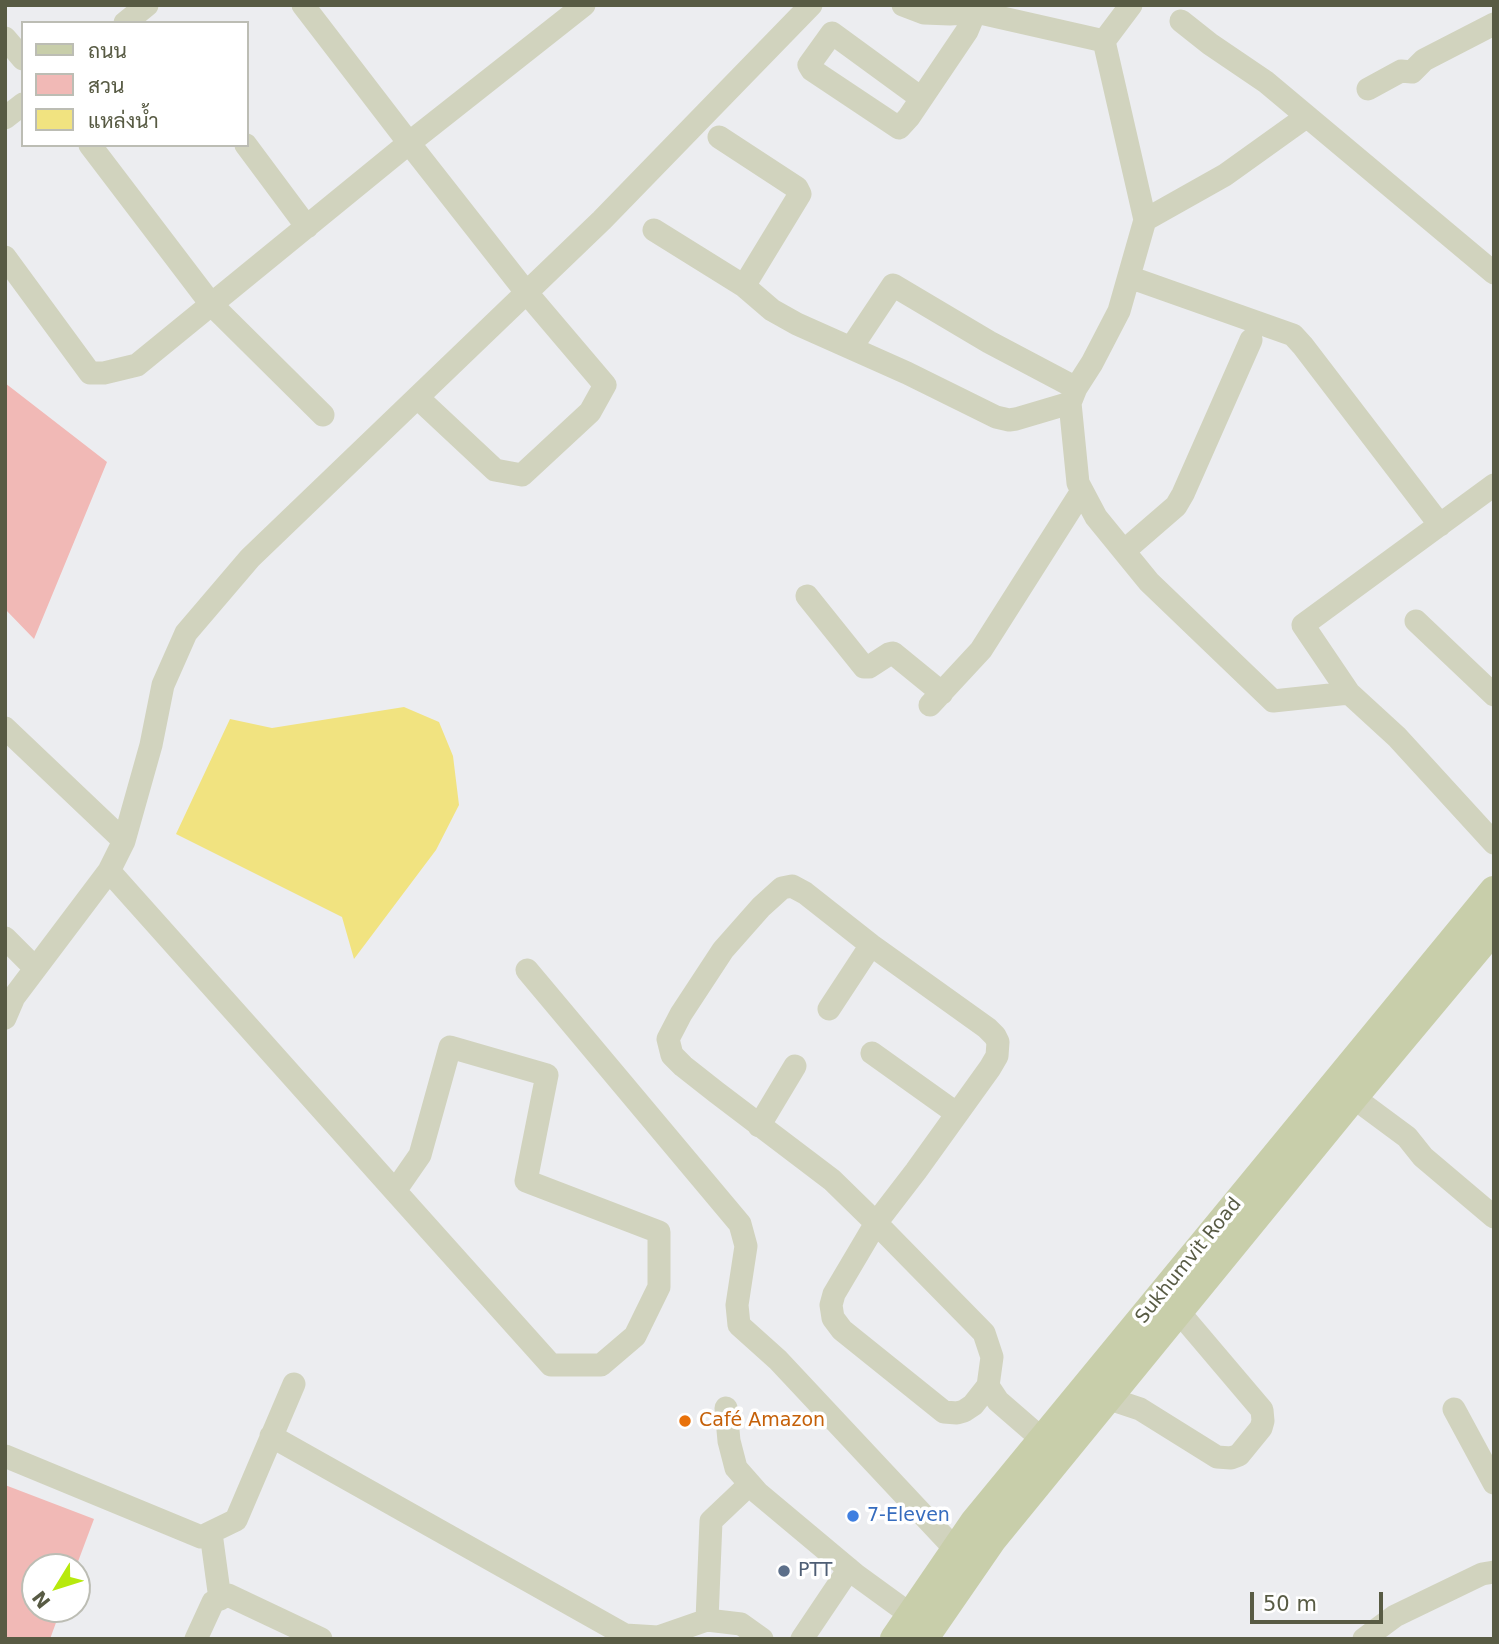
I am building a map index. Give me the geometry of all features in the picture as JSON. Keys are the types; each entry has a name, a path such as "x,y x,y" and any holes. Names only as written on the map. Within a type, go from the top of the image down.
{"main road":[{"name":"Sukhumvit Road","path":"921,1633 957,1550 975,1522 1494,891"},
{"name":"Sukhumvit Road","path":"921,1633 992,1539 1494,928"}],"street":[{"path":"303,5 526,292 605,385 590,412 522,475 495,470 418,398"},
{"path":"5,257 90,373 104,373 137,365 409,144 558,13 584,5"},
{"path":"5,1018 14,997 109,871 124,841 151,746 163,685 186,633 250,558 602,220 811,5"},
{"path":"903,5 924,13 950,14 977,8 1104,41"},
{"path":"1131,5 1104,41 1145,220 1119,311 1073,396 1078,483 1096,517 1149,582 1273,701 1349,693"},
{"path":"921,98 832,33 809,65 812,70 899,128 921,98 967,31 977,8"},
{"path":"1181,21 1266,82 1494,273"},
{"path":"1368,89 1401,71 1412,72 1424,60 1494,24"},
{"path":"5,38 21,58"},
{"path":"5,118 21,106"},
{"path":"1145,220 1225,175 1306,117"},
{"path":"719,137 797,188 800,194 744,286"},
{"path":"92,147 211,304 323,415"},
{"path":"247,147 307,227"},
{"path":"654,230 744,286 772,310 797,324 907,373 996,417 1016,419 1073,396"},
{"path":"1129,277 1293,335 1440,525"},
{"path":"850,348 893,285 1073,396"},
{"path":"1124,551 1176,506 1251,340"},
{"path":"1494,485 1303,625 1349,693 1397,737 1494,843"},
{"path":"807,596 864,667 869,667 893,653 936,699 981,650 1082,491"},
{"path":"1416,621 1494,695"},
{"path":"5,728 124,841"},
{"path":"109,871 395,1191 551,1365 601,1365 635,1336 659,1287 659,1232 526,1181 547,1075 450,1047 420,1155 395,1191"},
{"path":"956,1113 876,1223 834,1294 831,1306 832,1318 842,1330 944,1412 957,1413 973,1405 988,1386 992,1357 984,1333 876,1223 832,1180 694,1075 672,1055 668,1039 723,950 761,907 782,888 792,886 995,1036 998,1042 997,1056 956,1113"},
{"path":"5,938 35,968"},
{"path":"829,1009 871,945"},
{"path":"527,970 740,1224 746,1246 737,1305 739,1325 778,1360 957,1550"},
{"path":"872,1053 956,1113"},
{"path":"760,1126 795,1066"},
{"path":"1353,1097 1407,1137 1423,1157 1494,1217"},
{"path":"1107,1398 1140,1409 1217,1457 1231,1458 1239,1455 1261,1428 1262,1410 1178,1311"},
{"path":"5,1456 201,1537 236,1520 294,1384"},
{"path":"988,1386 998,1401 1043,1440"},
{"path":"726,1408 729,1441 736,1468 758,1493 921,1633"},
{"path":"1454,1409 1494,1483"},
{"path":"271,1436 625,1635 658,1637 707,1620 741,1625 762,1639"},
{"path":"707,1620 711,1521 750,1483"},
{"path":"211,1533 220,1599"},
{"path":"802,1639 849,1569"},
{"path":"1364,1639 1395,1616 1482,1574 1494,1572"},
{"path":"196,1639 213,1602 228,1595 321,1639"}],"green space":[{"path":"5,383 107,462 34,639 5,609"},
{"path":"5,1485 94,1519 81,1553 21,1553 21,1623 56,1623 50,1639 5,1639"}],"water":[{"path":"404,707 439,722 453,756 459,805 436,850 354,959 342,917 176,834 230,719 272,728"}],"place":[{"name":"Café Amazon","path":"685,1421"},
{"name":"7-Eleven","path":"853,1516"},
{"name":"PTT","path":"784,1571"}]}
